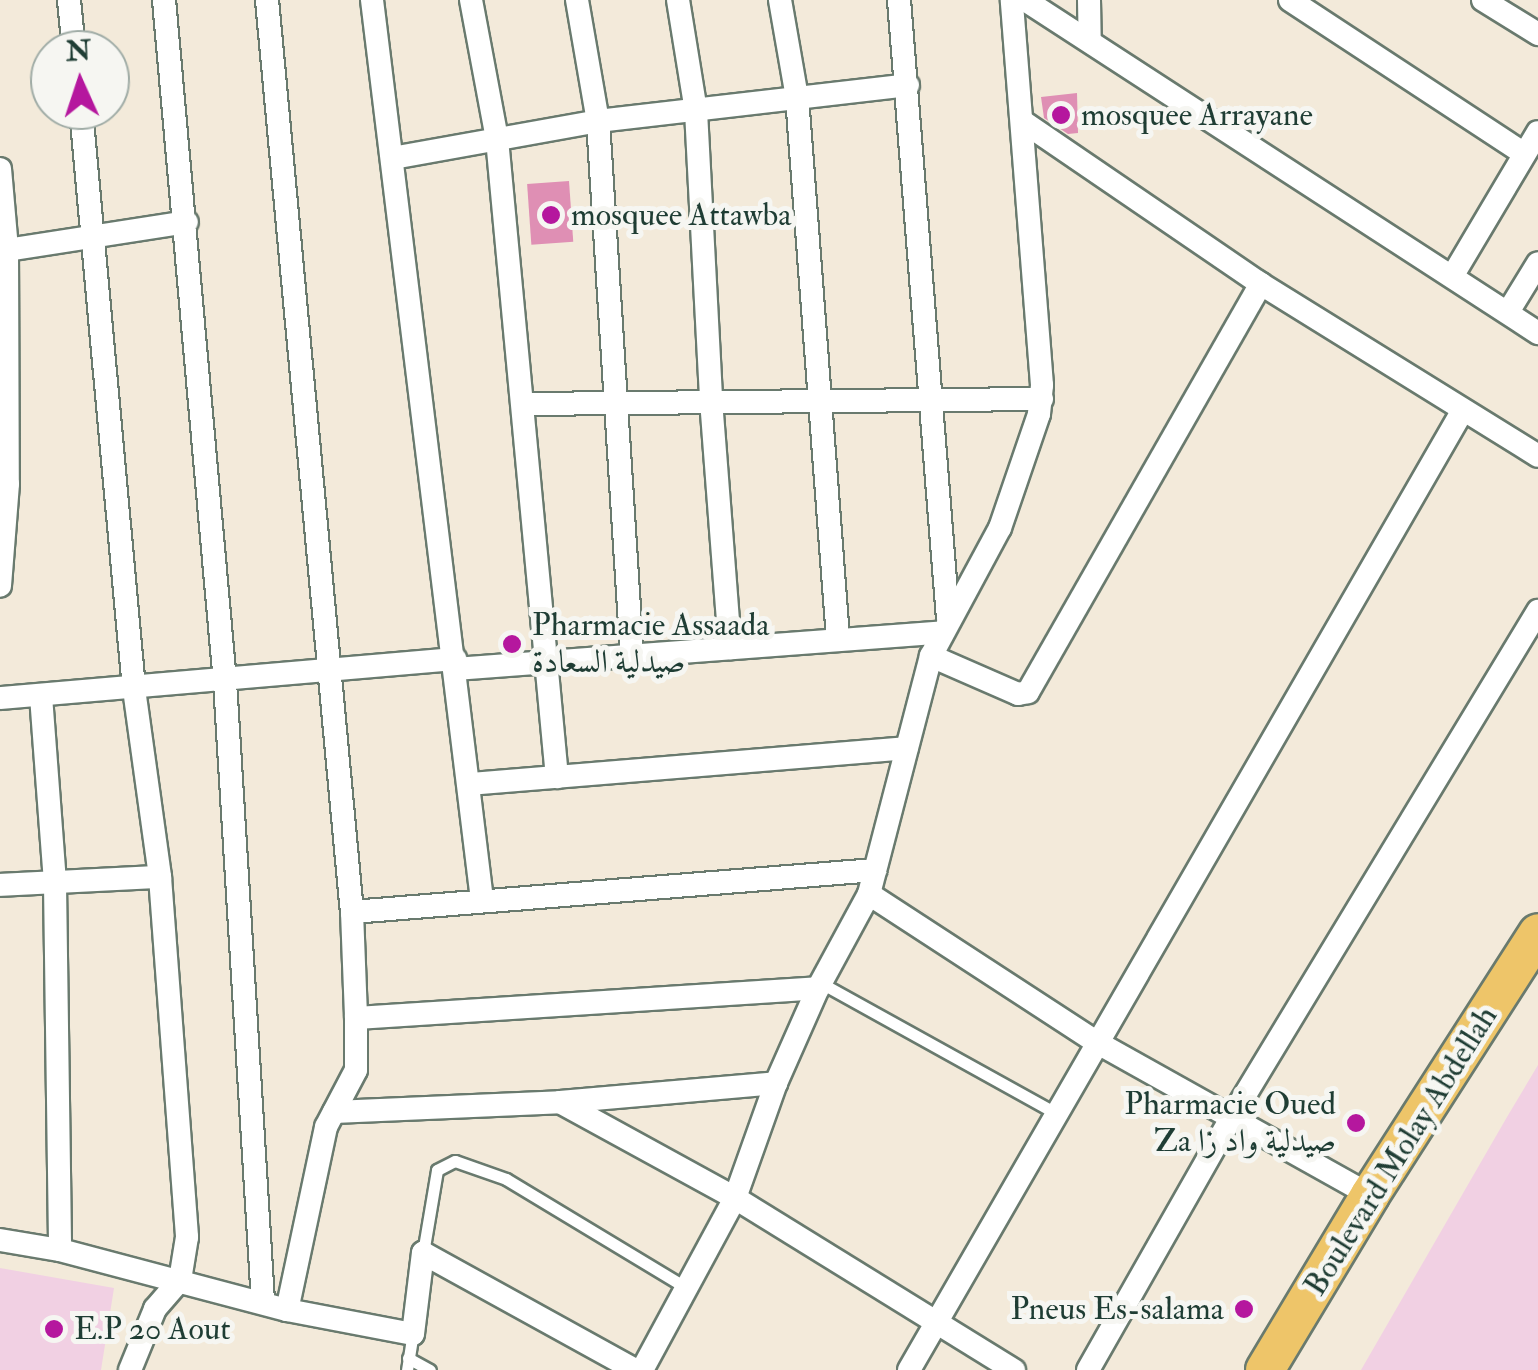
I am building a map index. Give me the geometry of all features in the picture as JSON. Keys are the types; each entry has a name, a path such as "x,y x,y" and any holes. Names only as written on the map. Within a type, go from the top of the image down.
{"main road":[{"name":"Boulevard Molay Abdellah","path":"1265,1370 1370,1194 1538,933"}],"street":[{"path":"69,0 72,30"},
{"path":"164,0 226,682 263,1302"},
{"path":"267,0 352,912 356,1018 356,1070 322,1144 286,1310"},
{"path":"372,0 482,900"},
{"path":"471,0 497,139 557,776"},
{"path":"578,0 598,120 632,655"},
{"path":"678,0 696,112 710,400 730,648"},
{"path":"780,0 797,97 823,399 838,638"},
{"path":"899,0 944,626"},
{"path":"0,1240 60,1250 286,1310 413,1334 423,1254 639,1370 735,1198 776,1083 819,985 869,894 931,656 1015,494 1042,399 1012,0"},
{"path":"1025,0 1538,332"},
{"path":"1090,0 1090,39"},
{"path":"1290,0 1524,154"},
{"path":"1482,0 1538,34"},
{"path":"393,158 598,120 908,86"},
{"path":"1022,121 1261,284 1538,456"},
{"path":"83,130 134,689 160,876 187,1236 180,1280 155,1309 130,1370"},
{"path":"1453,276 1538,132"},
{"path":"0,169 4,250 4,526 0,586"},
{"path":"4,250 187,222"},
{"path":"1508,312 1538,263"},
{"path":"931,656 1018,694 1028,692 1261,284"},
{"path":"523,404 614,400 1042,399"},
{"path":"909,1370 1463,410"},
{"path":"1088,1370 1230,1118 1538,611"},
{"path":"0,698 331,672 730,648 944,626"},
{"path":"42,696 55,884 60,1250"},
{"path":"470,784 907,748"},
{"path":"352,912 875,870"},
{"path":"0,885 160,876"},
{"path":"869,894 1098,1042 1370,1194"},
{"path":"356,1018 819,985"},
{"path":"334,1112 560,1102 776,1083"},
{"path":"560,1102 735,1198 1014,1370"}],"lane":[{"path":"819,985 1057,1114"},
{"path":"423,1254 437,1170 455,1162 506,1179 687,1288"},
{"path":"413,1334 408,1364 430,1370"}],"shaded area":[{"path":"1538,1065 1538,1370 1361,1370 1507,1117"},
{"name":"E.P 20 Aout","path":"0,1268 114,1288 101,1370 0,1370"}],"building":[{"name":"mosquee Arrayane","path":"1077,93 1078,133 1068,134 1044,118 1041,97"},
{"name":"mosquee Attawba","path":"569,181 573,242 531,245 527,184"}],"place":[{"name":"mosquee Arrayane","path":"1061,115"},
{"name":"mosquee Attawba","path":"551,215"},
{"name":"Pharmacie Assaada صيدلية السعادة","path":"512,644"},
{"name":"Pharmacie Oued Za صيدلية واد زا","path":"1356,1123"},
{"name":"Pneus Es-salama","path":"1244,1309"},
{"name":"E.P 20 Aout","path":"54,1329"}]}
